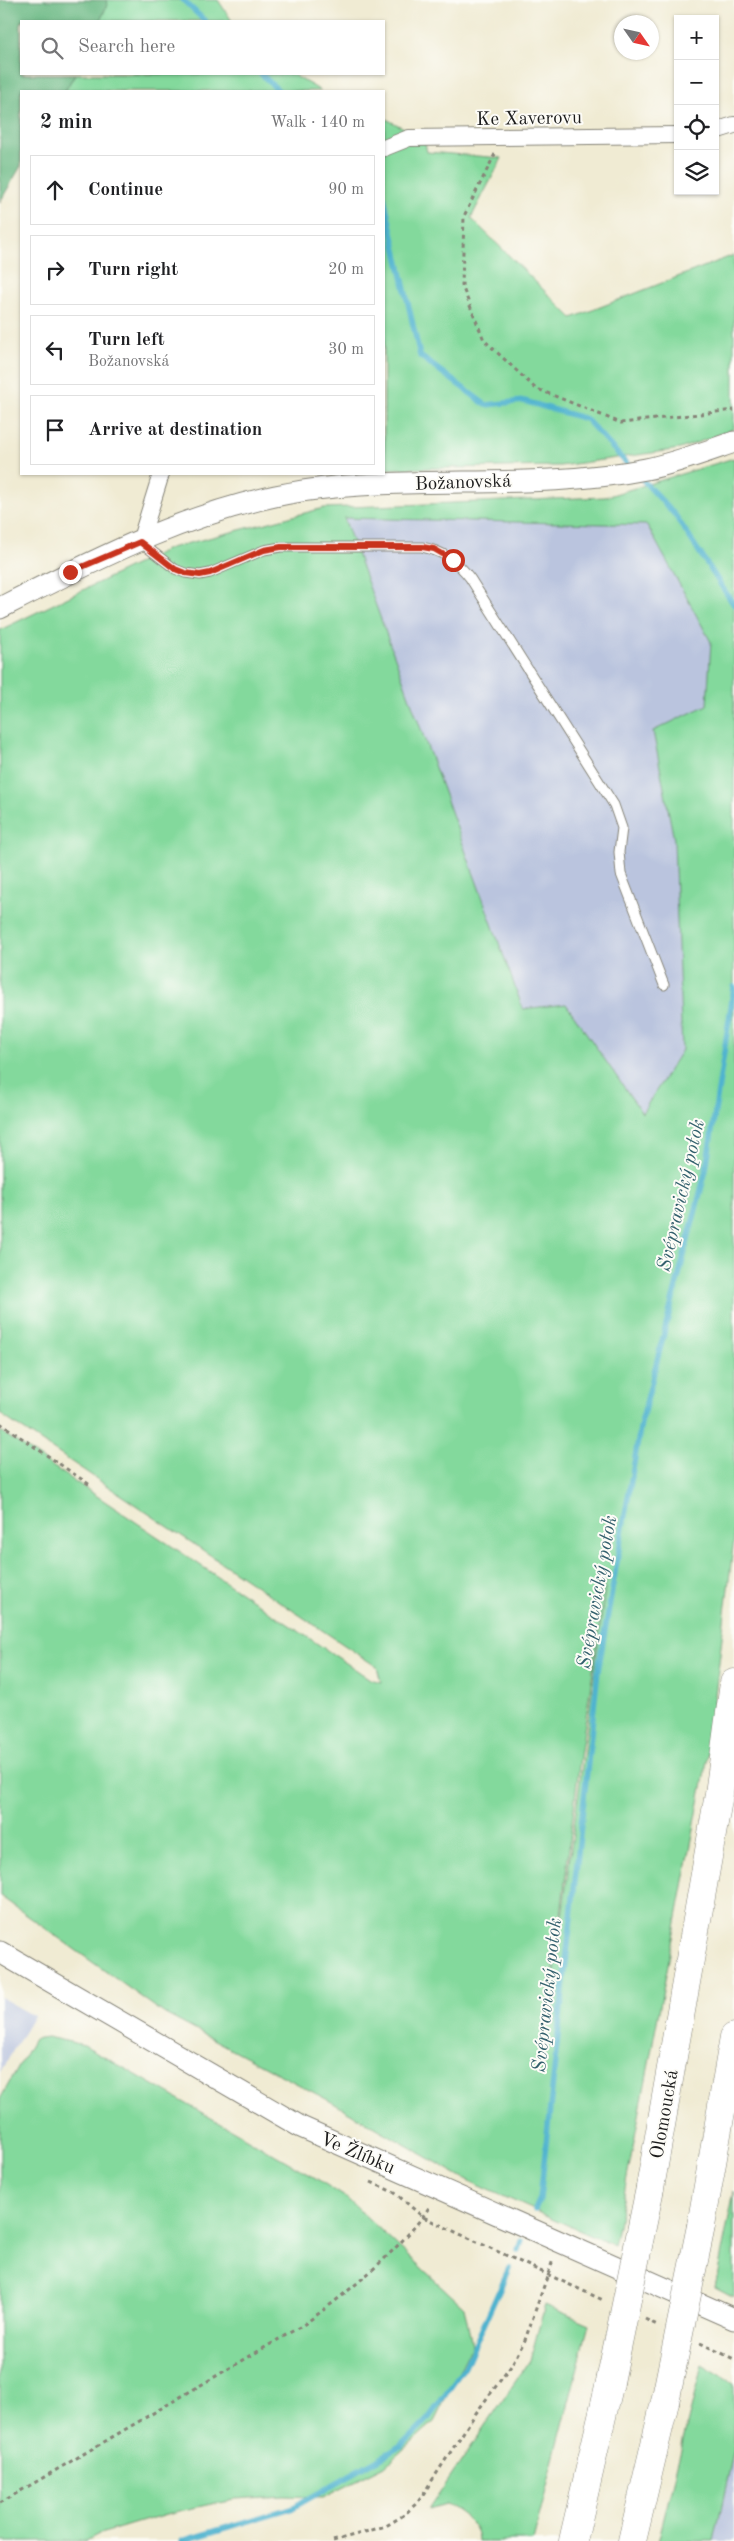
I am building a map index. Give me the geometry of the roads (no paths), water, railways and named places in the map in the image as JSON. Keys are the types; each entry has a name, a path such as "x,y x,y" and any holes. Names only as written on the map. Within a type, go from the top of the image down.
{"highway":[{"name":"Olomoucká","path":"573,2541 610,2382 650,2188 719,1794 734,1683"},
{"path":"632,2541 665,2402 701,2226 734,2037"}],"street":[{"path":"719,130 734,125"},
{"name":"Ke Xaverovu","path":"385,148 409,138 674,135"},
{"name":"Božanovská","path":"0,608 70,572 140,542 205,515 254,501 303,491 372,484 561,478 625,472 647,469 695,456 734,442"},
{"path":"140,542 161,475"},
{"name":"Ve Žlíbku","path":"0,1952 301,2127 734,2319"}],"lane":[{"path":"140,542 175,569 185,573 200,575 210,573 264,550 297,546 422,547 434,549 453,560 470,578 614,804 622,828 619,852 621,874 664,985"}],"waterway":[{"name":"Svépravický potok","path":"183,0 204,20"},
{"name":"Svépravický potok","path":"262,75 278,90"},
{"name":"Svépravický potok","path":"385,201 420,356 486,405 524,401 586,419 629,466"},
{"name":"Svépravický potok","path":"639,476 675,515 734,605"},
{"name":"Svépravický potok","path":"535,2210 540,2199 598,1671 641,1423 706,1170 734,987"},
{"name":"Svépravický potok","path":"518,2250 521,2241"},
{"name":"Svépravický potok","path":"182,2541 294,2507 401,2446 428,2419 465,2367 509,2268"}]}
